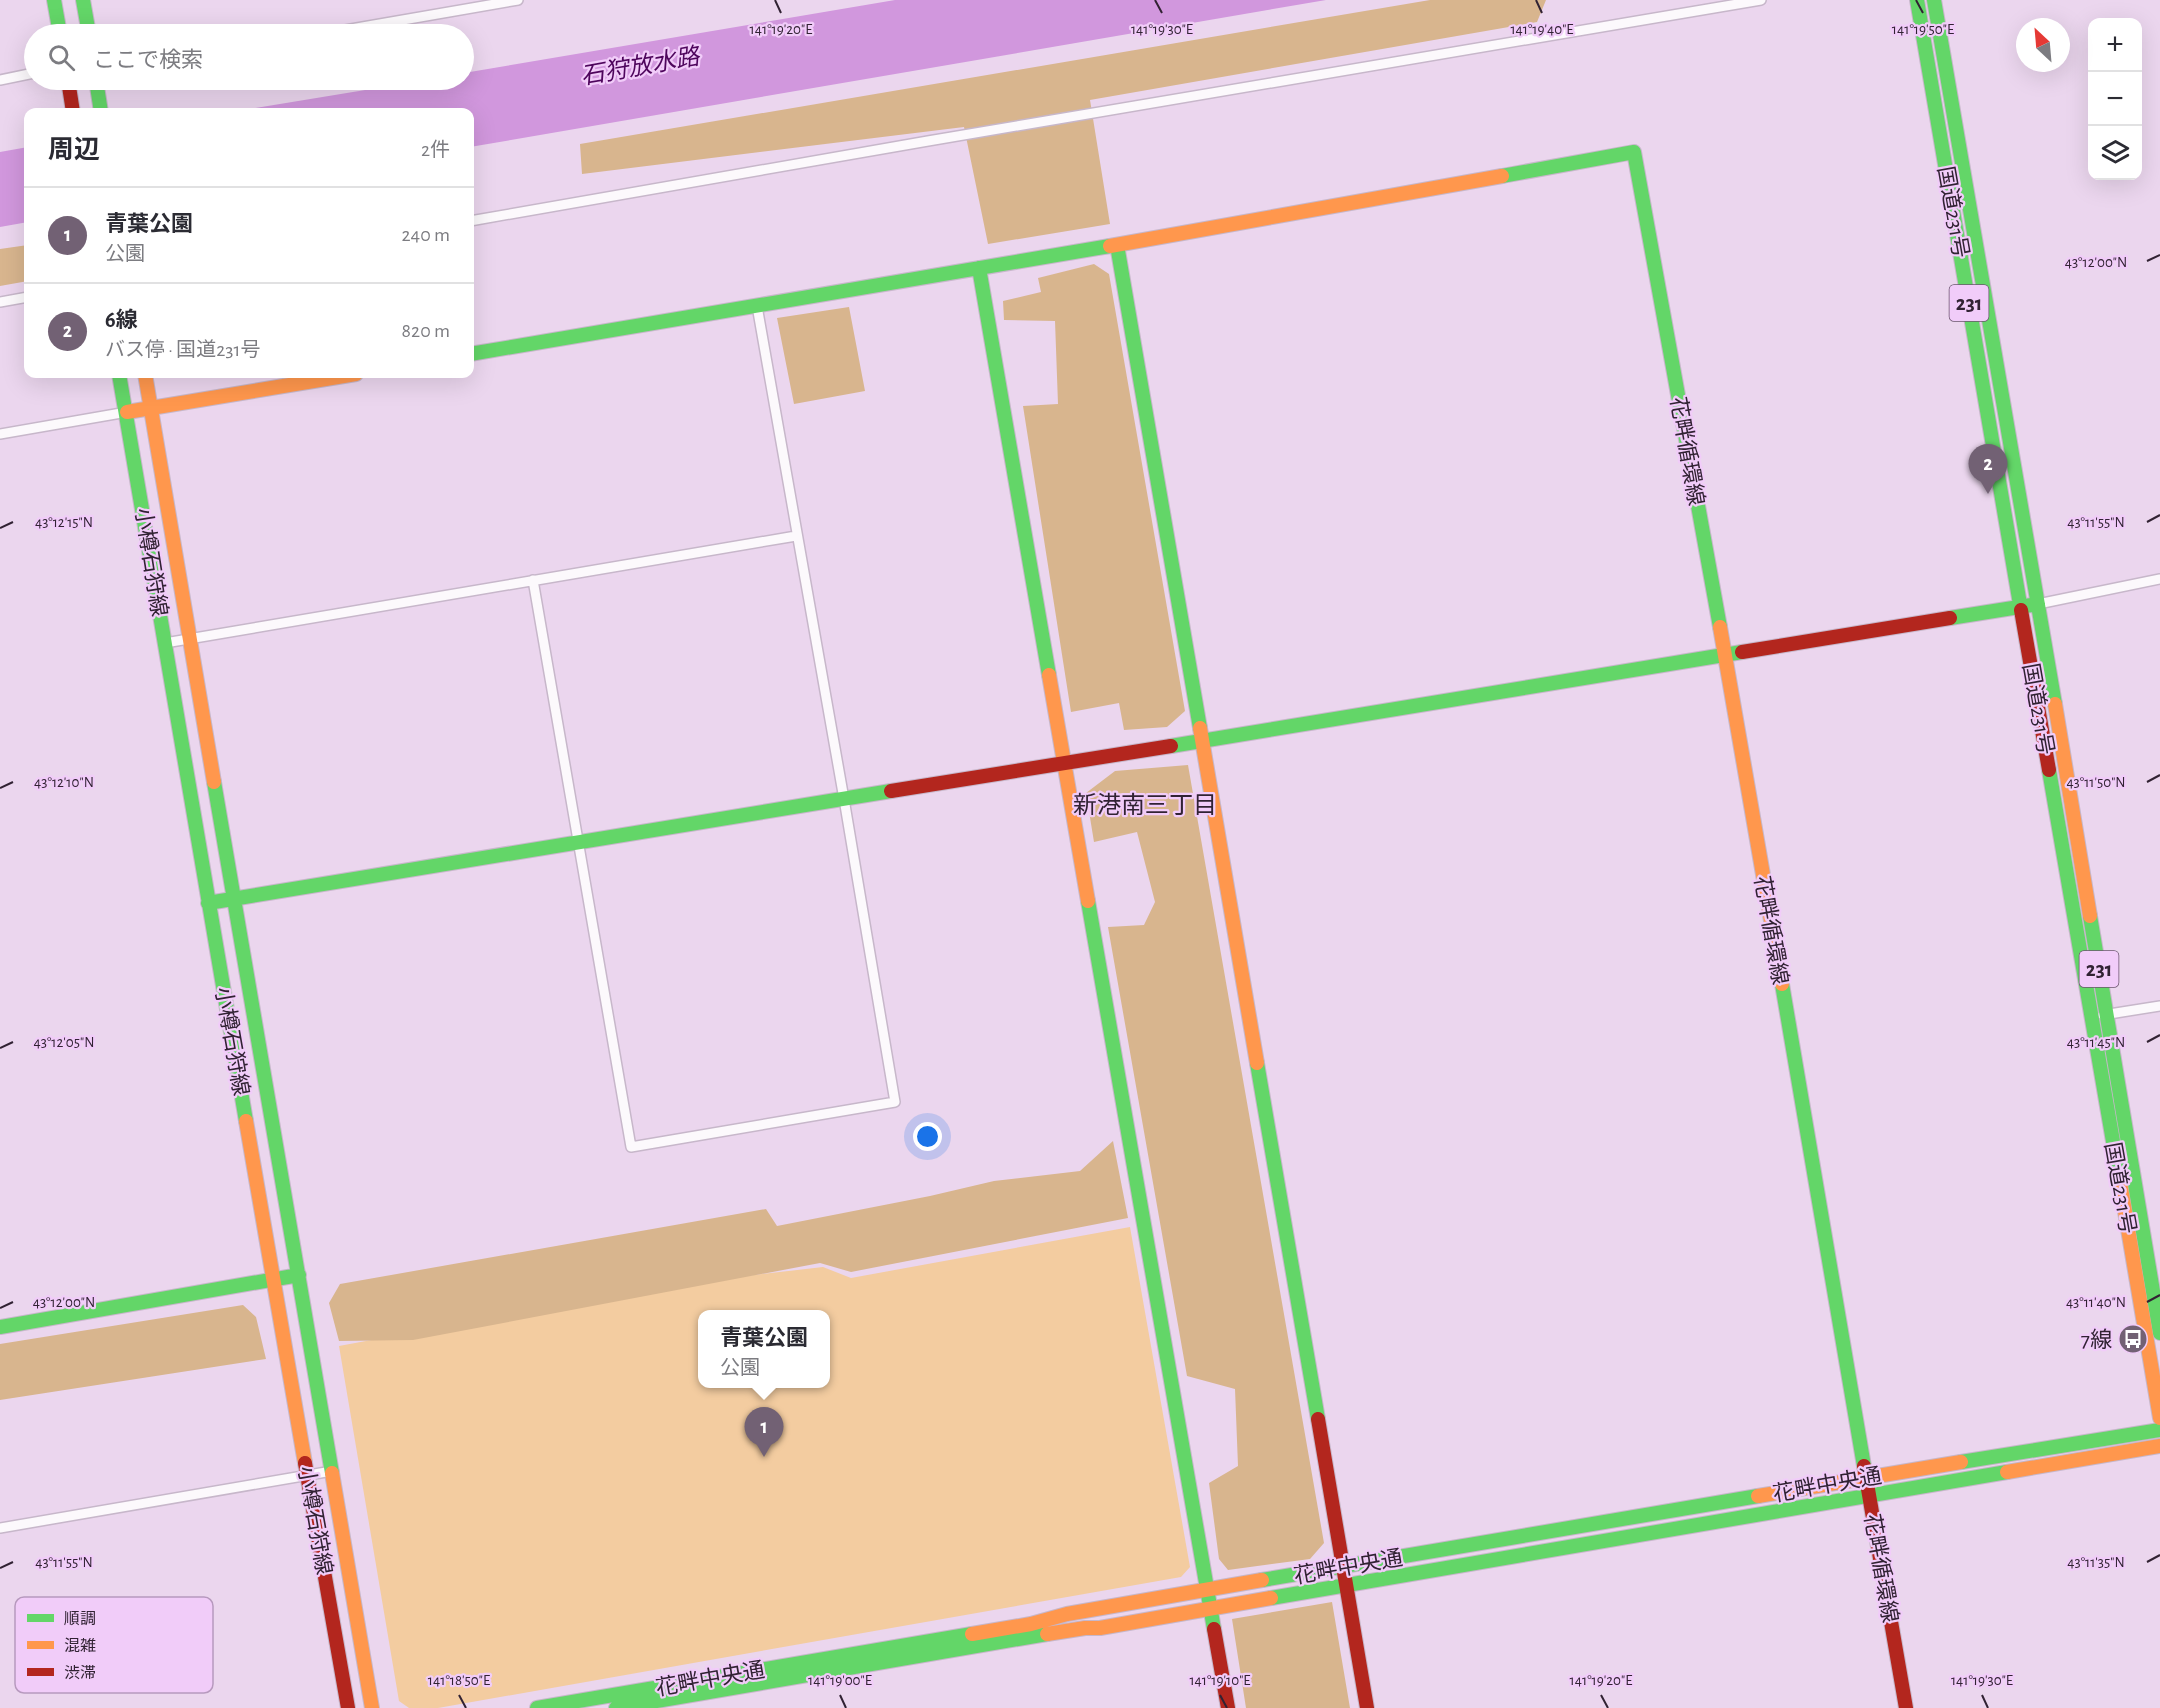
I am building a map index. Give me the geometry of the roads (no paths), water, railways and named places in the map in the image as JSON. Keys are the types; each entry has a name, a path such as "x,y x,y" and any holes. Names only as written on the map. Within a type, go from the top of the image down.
{"main road":[{"path":"54,0 58,24"},
{"path":"83,0 87,24"},
{"name":"国道231号","path":"1917,0 2160,1418"},
{"name":"国道231号","path":"1934,0 2160,1334"},
{"path":"70,90 72,108"},
{"path":"98,90 100,108"},
{"name":"花畔循環線","path":"1117,245 1634,152 1725,654 1906,1708"},
{"path":"474,353 1117,245 1367,1708"},
{"path":"979,268 1228,1708"},
{"name":"小樽石狩線","path":"120,378 208,903 348,1708"},
{"name":"小樽石狩線","path":"146,378 372,1708"},
{"path":"127,412 332,378"},
{"path":"208,903 2038,604"},
{"path":"0,1327 299,1275"},
{"name":"花畔中央通","path":"537,1708 1031,1624 1067,1614 1866,1477 2160,1430"},
{"name":"花畔中央通","path":"616,1708 1085,1628 1100,1628 1869,1494 2160,1446"}],"street":[{"path":"380,24 518,0"},
{"path":"474,220 1761,0"},
{"path":"0,80 24,75"},
{"path":"0,302 24,298"},
{"path":"533,580 631,1147 895,1102 757,306"},
{"path":"0,434 127,412"},
{"path":"165,643 796,536"},
{"path":"2038,604 2160,579"},
{"path":"2092,1017 2160,1006"},
{"path":"0,1528 332,1472"}],"water":[{"name":"石狩放水路","path":"895,0 1326,0 474,146 474,108 256,108 365,90 474,90 474,71"},
{"path":"24,148 24,223 0,227 0,152"}],"place":[{"name":"6線","path":"1988,494"},
{"name":"7線","path":"2133,1339"},
{"name":"青葉公園","path":"764,1457"}],"district":[{"name":"新港南三丁目","path":"1145,805"}]}
